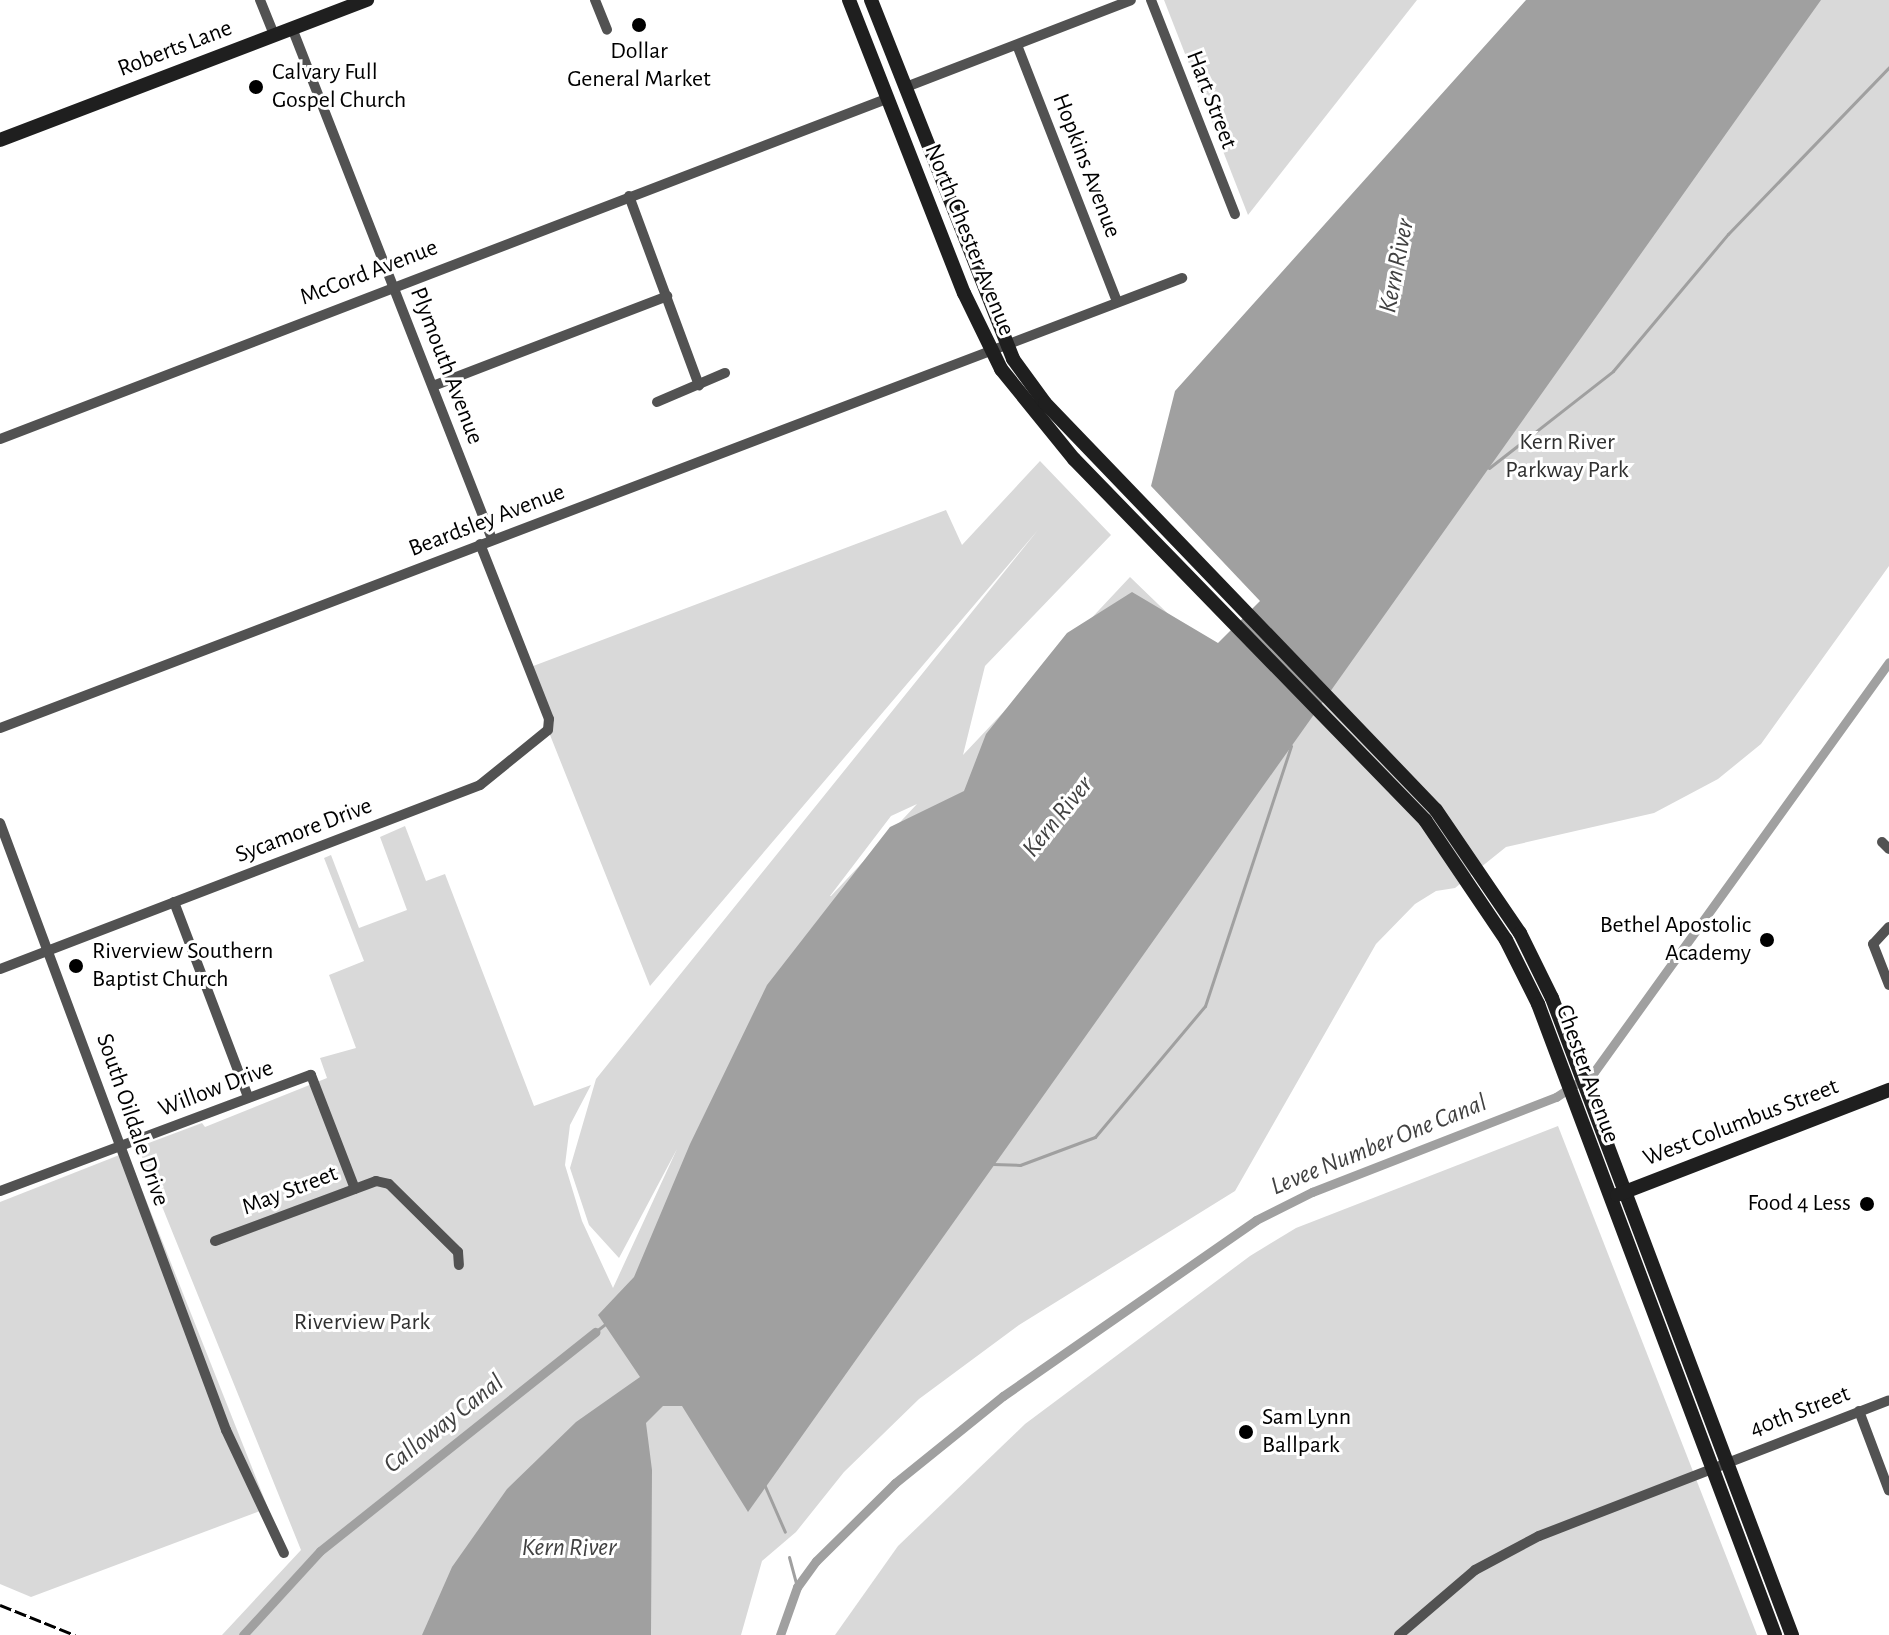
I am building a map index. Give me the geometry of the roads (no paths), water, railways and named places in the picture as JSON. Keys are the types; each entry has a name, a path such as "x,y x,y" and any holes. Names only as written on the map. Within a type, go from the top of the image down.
{"main road":[{"name":"Roberts Lane","path":"0,140 367,0"},
{"name":"North Chester Avenue","path":"849,0 988,349 1043,425 1221,610"},
{"name":"North Chester Avenue","path":"871,0 1005,343 1045,403 1242,608"},
{"path":"877,67 896,87 906,87"},
{"path":"889,98 923,130"},
{"name":"Chester Avenue","path":"1242,608 1436,810 1500,899 1552,998 1792,1635"},
{"name":"Chester Avenue","path":"1221,610 1425,820 1487,907 1538,1004 1775,1635"},
{"name":"West Columbus Street","path":"1610,1198 1889,1090"}],"street":[{"path":"260,0 274,35"},
{"path":"595,0 607,30"},
{"path":"906,87 1131,0"},
{"name":"Hart Street","path":"1151,0 1235,214"},
{"name":"Plymouth Avenue","path":"292,28 492,539"},
{"name":"Hopkins Avenue","path":"1017,45 1117,302"},
{"name":"McCord Avenue","path":"0,439 889,98"},
{"path":"629,196 699,385"},
{"name":"Beardsley Avenue","path":"0,728 988,349 1182,278"},
{"path":"433,386 667,296"},
{"path":"657,402 725,373"},
{"name":"Sycamore Drive","path":"0,969 480,785 548,730 549,719 480,544"},
{"name":"South Oildale Drive","path":"0,823 50,950 226,1430 284,1553"},
{"path":"174,902 248,1097"},
{"path":"1889,927 1873,944 1889,985"},
{"name":"Willow Drive","path":"0,1191 311,1075"},
{"name":"May Street","path":"215,1241 355,1189 311,1075"},
{"path":"355,1189 376,1181 389,1184 458,1252 459,1265"},
{"name":"40th Street","path":"1399,1635 1475,1570 1512,1550 1725,1462 1889,1400"},
{"path":"1859,1411 1889,1491"}],"water":[{"name":"Kern River","path":"1526,0 1821,0 748,1512 682,1406 663,1406 646,1423 652,1470 651,1635 422,1635 452,1567 507,1489 576,1422 640,1377 598,1315 634,1277 690,1144 767,985 890,827 964,791 986,734 1067,633 1132,592 1218,643 1260,601 1151,486 1175,391"}],"waterway":[{"path":"1489,468 1613,371 1728,234 1889,67"},
{"name":"Levee Number One Canal","path":"780,1635 797,1587 816,1561 895,1483 1003,1396 1256,1220 1312,1192 1556,1097 1594,1072 1889,662"},
{"path":"993,1164 1020,1165 1095,1137 1205,1006 1291,746"},
{"name":"Calloway Canal","path":"595,1332 608,1322"},
{"name":"Calloway Canal","path":"243,1635 320,1551 595,1332"},
{"path":"764,1484 785,1532"},
{"path":"789,1557 797,1587"}],"railway":[{"path":"0,1605 75,1635"}],"place":[{"name":"Dollar General Market","path":"639,25"},
{"name":"Calvary Full Gospel Church","path":"256,87"},
{"name":"Bethel Apostolic Academy","path":"1767,940"},
{"name":"Riverview Southern Baptist Church","path":"76,966"},
{"name":"Food 4 Less","path":"1867,1204"},
{"name":"Sam Lynn Ballpark","path":"1246,1432"}],"park label":[{"name":"Kern River Parkway Park","path":"1567,457"},
{"name":"Riverview Park","path":"362,1323"}]}
